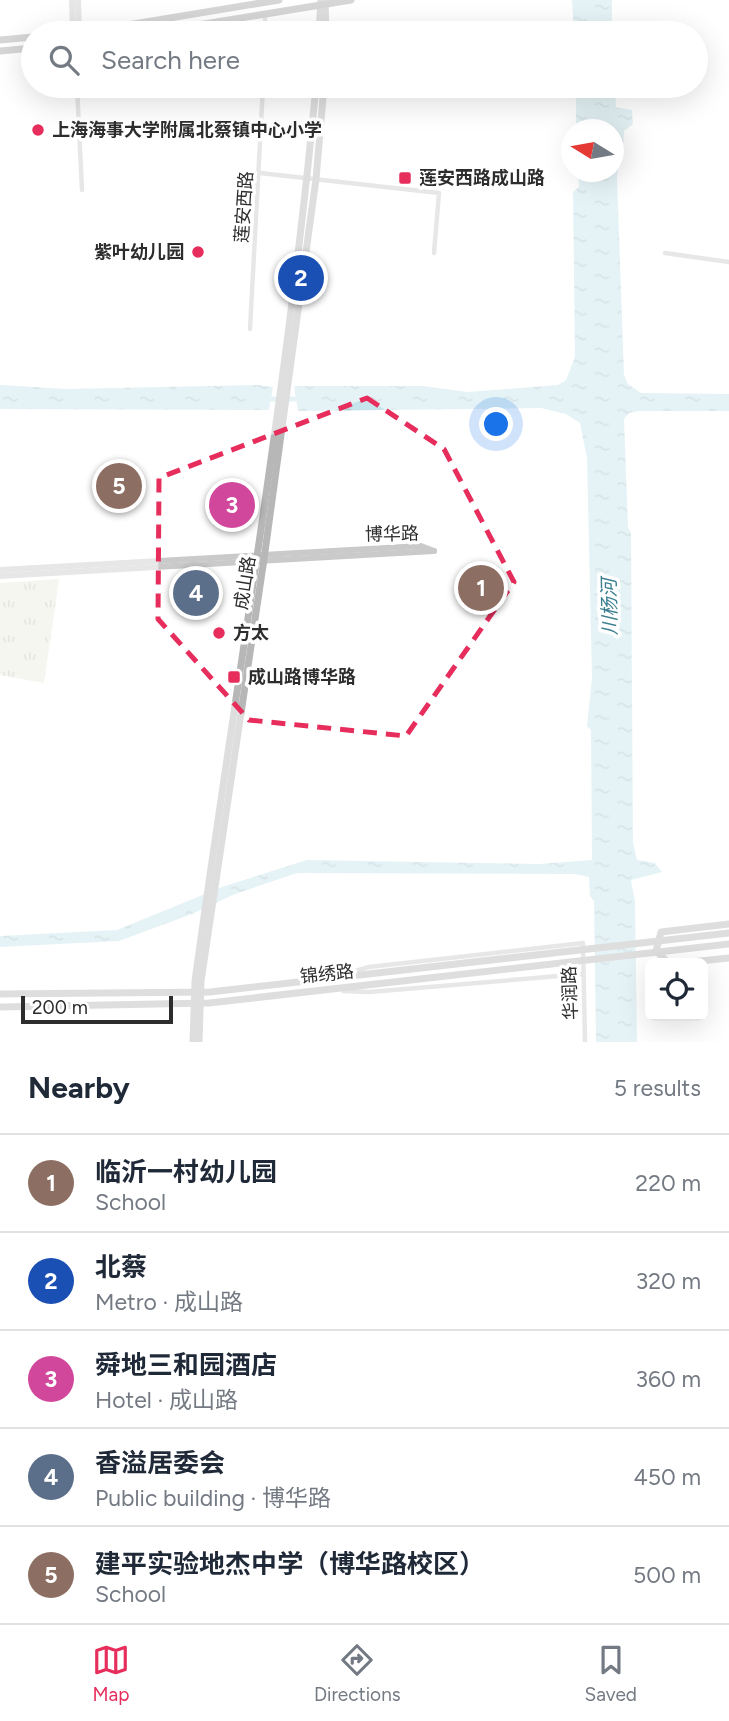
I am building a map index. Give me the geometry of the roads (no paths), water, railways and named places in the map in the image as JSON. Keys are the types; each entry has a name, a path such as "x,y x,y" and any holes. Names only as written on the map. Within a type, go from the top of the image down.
{"main road":[{"path":"150,21 279,0"},
{"path":"222,21 323,2 351,0"},
{"path":"321,21 323,2"},
{"path":"323,2 325,21"},
{"path":"0,40 21,38"},
{"path":"0,51 21,49"},
{"name":"成山路","path":"312,178 315,98"},
{"name":"成山路","path":"193,1042 196,993 261,556 322,98"},
{"path":"664,958 656,951 661,932 729,923"},
{"name":"锦绣路","path":"0,994 196,993 729,933"},
{"name":"锦绣路","path":"0,1007 196,1004 729,944"},
{"path":"708,960 729,958"},
{"name":"成山路","path":"196,1004 199,1042"}],"street":[{"path":"72,0 75,21"},
{"path":"77,21 78,0"},
{"path":"265,14 265,21"},
{"path":"78,98 82,190"},
{"name":"莲安西路","path":"250,329 263,98"},
{"path":"260,173 439,193 434,253"},
{"path":"665,253 729,262"},
{"name":"博华路","path":"0,570 421,546 434,551 261,556 0,576"},
{"name":"华润路","path":"328,979 369,967 583,943 585,1042"},
{"path":"328,990 369,992 583,974"}],"water":[{"path":"572,0 612,0 612,21 573,21"},
{"path":"576,98 616,98 616,107 632,110 633,124 624,131 624,119 576,119"},
{"name":"川杨河","path":"579,182 617,182 624,375 628,384 641,393 729,394 729,411 639,411 629,413 624,419 628,528 631,533 633,842 637,860 655,863 662,872 631,880 635,902 637,1042 596,1042 594,901 590,896 589,877 575,874 297,873 235,894 192,914 119,941 0,947 0,936 117,930 222,887 307,860 539,864 592,860 591,730 587,726 592,678 587,458 580,423 566,414 541,408 298,411 294,386 423,386 468,392 558,385 566,380 575,357 573,192 579,187"},
{"path":"0,385 66,389 259,385 273,387 269,410 0,409"}],"waterway":[{"path":"266,399 301,399"}],"place":[{"name":"上海海事大学附属北蔡镇中心小学","path":"38,130"},
{"name":"莲安西路成山路","path":"405,178"},
{"name":"紫叶幼儿园","path":"198,252"},
{"name":"北蔡","path":"301,278"},
{"name":"建平实验地杰中学（博华路校区）","path":"119,486"},
{"name":"舜地三和园酒店","path":"232,505"},
{"name":"临沂一村幼儿园","path":"481,588"},
{"name":"香溢居委会","path":"196,593"},
{"name":"方太","path":"219,633"},
{"name":"成山路博华路","path":"234,677"}]}
